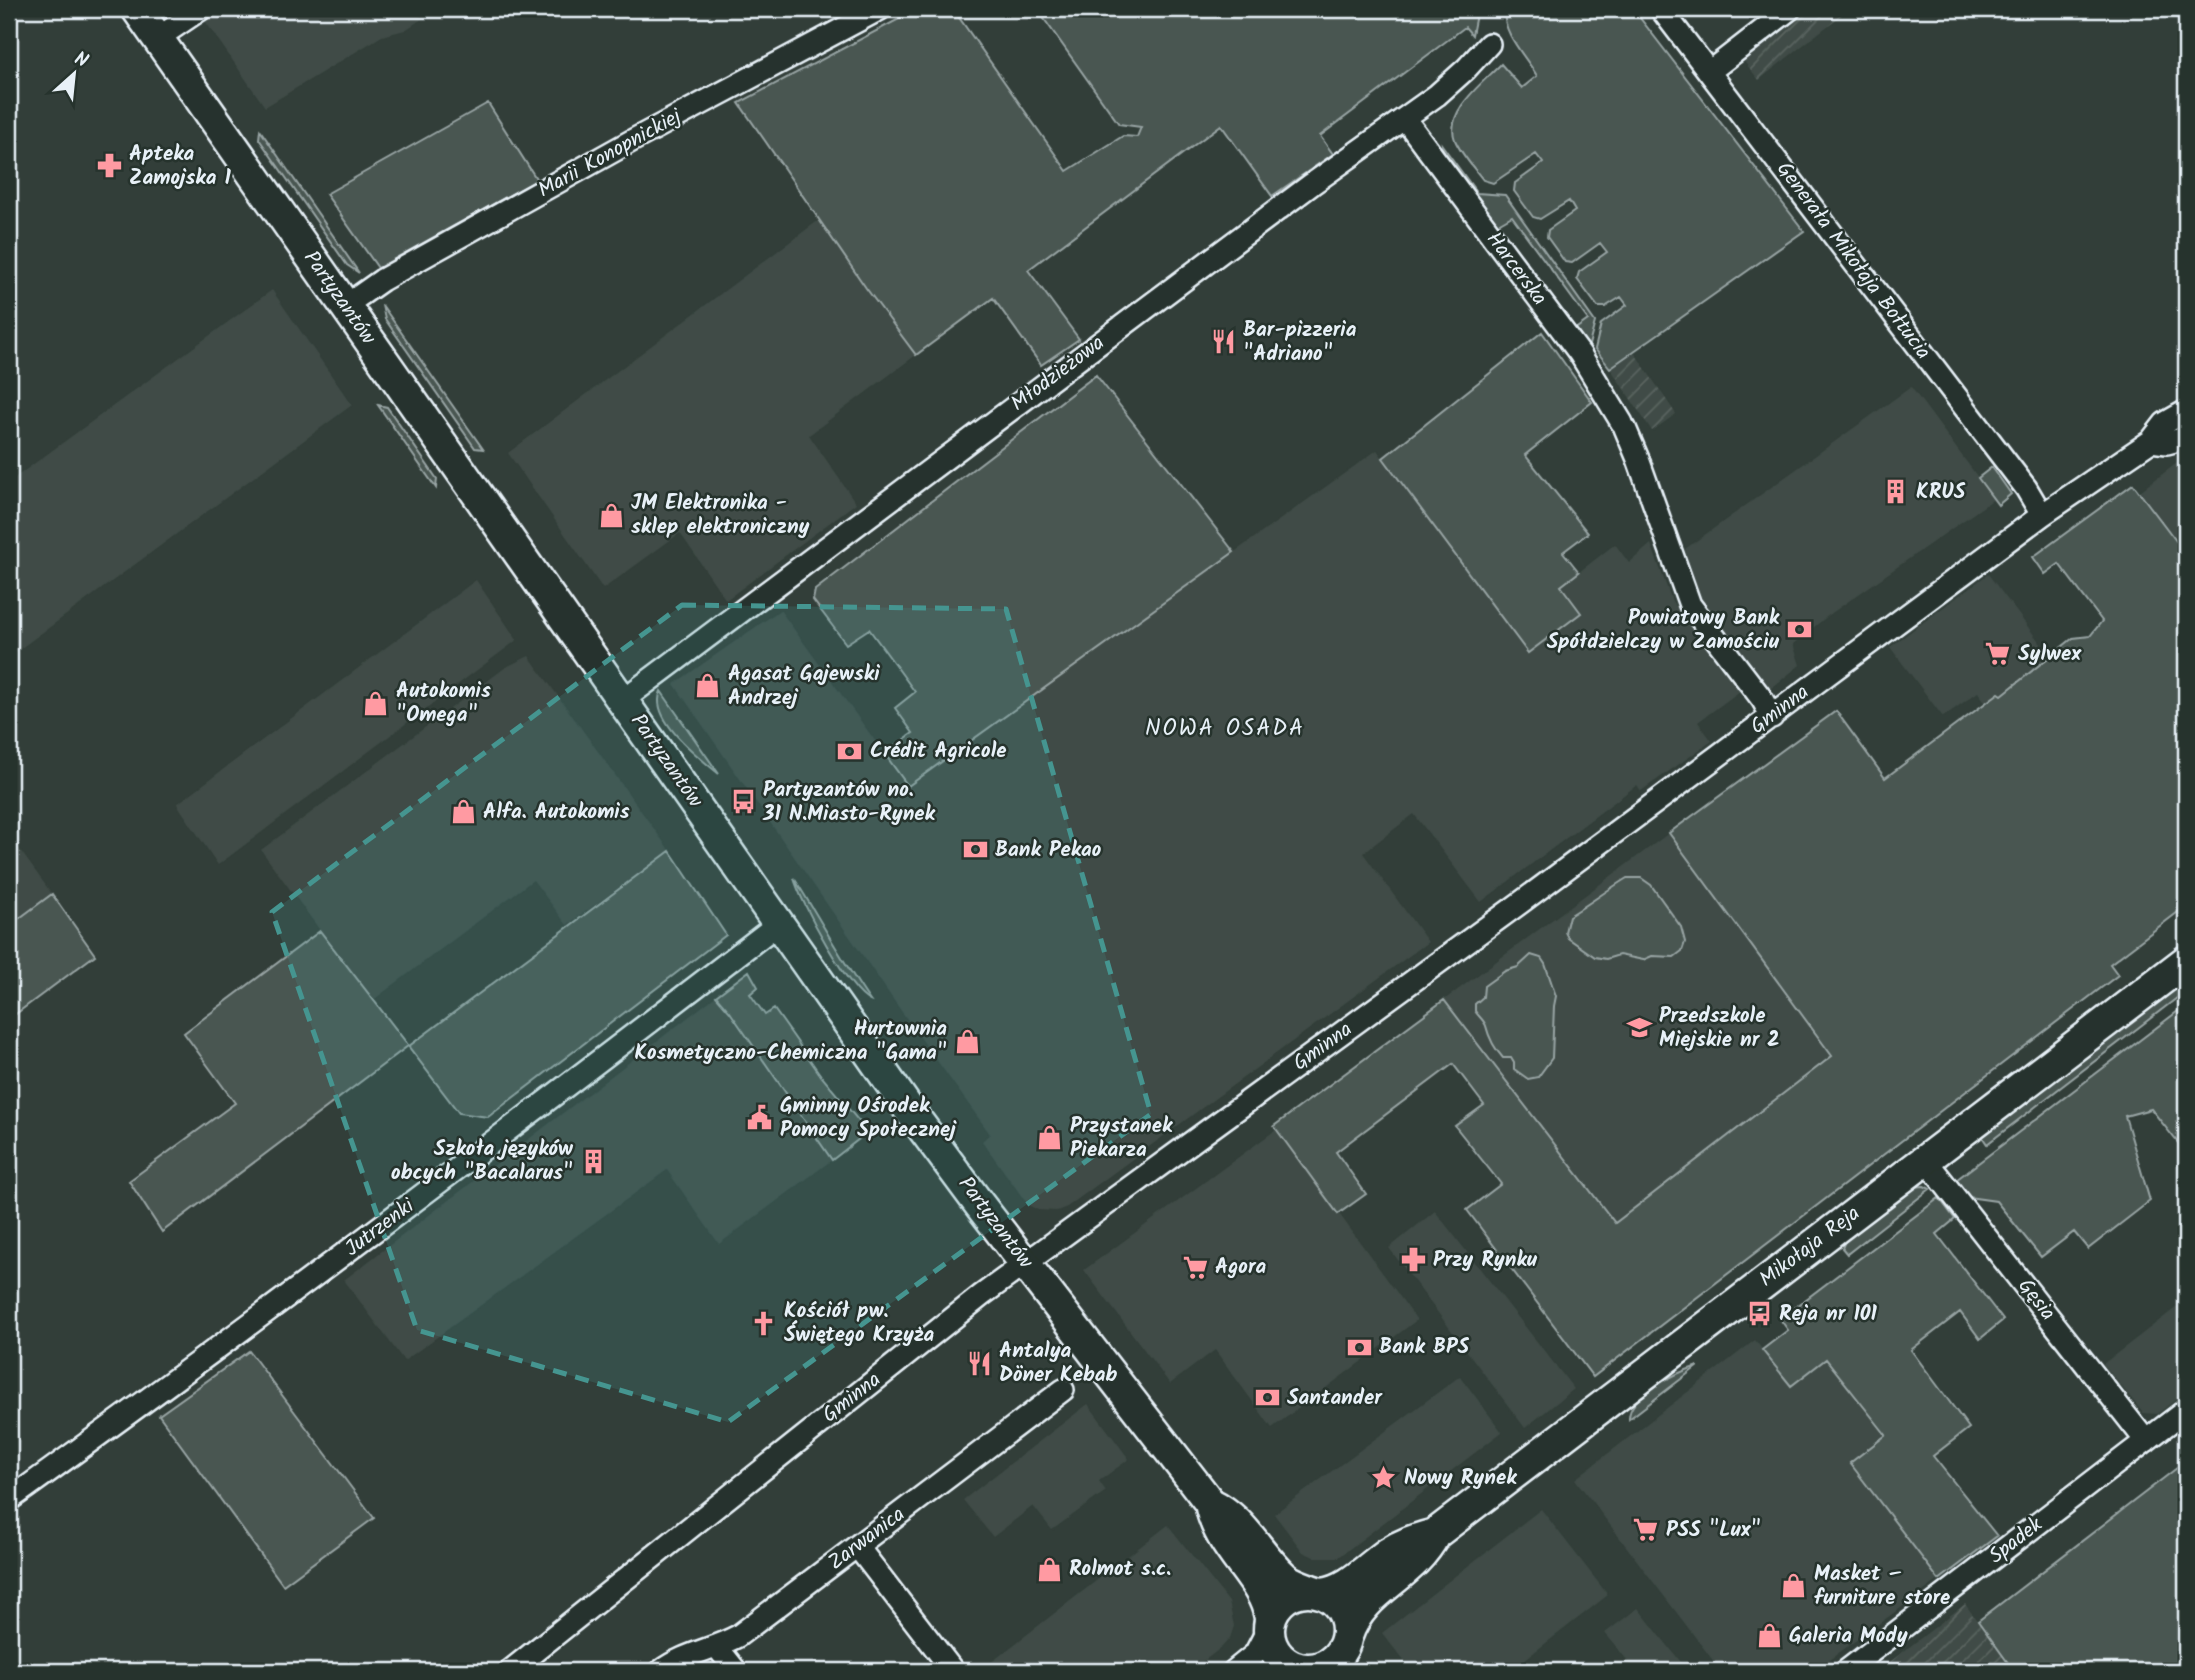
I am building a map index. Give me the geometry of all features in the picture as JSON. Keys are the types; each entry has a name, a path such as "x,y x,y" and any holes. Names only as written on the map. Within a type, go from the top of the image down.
{"main road":[{"name":"Partyzantów","path":"137,9 910,1111 1210,1503 1216,1528 1263,1595 1270,1622"},
{"name":"Mikołaja Reja","path":"1318,1592 1342,1587 1388,1553 1410,1541 1435,1534 2186,961"},
{"name":"Partyzantów","path":"1210,1503 1240,1523 1284,1577 1318,1592"},
{"name":"Mikołaja Reja","path":"1346,1639 1361,1608 1415,1564 1435,1534"},
{"path":"1346,1639 1339,1655 1329,1664 1317,1669 1297,1670 1275,1652 1271,1644 1270,1622 1275,1608 1292,1594 1318,1592 1339,1606 1347,1625 1349,1658 1357,1671"}],"street":[{"path":"158,38 201,9"},
{"name":"Marii Konopnickiej","path":"345,306 382,280 635,139 880,9"},
{"name":"Generała Mikołaja Bołtucia","path":"1661,9 2026,488 2042,515"},
{"path":"1709,72 1790,9"},
{"name":"Młodzieżowa","path":"623,700 1280,208 1453,82 1489,44"},
{"name":"Harcerska","path":"1405,118 1580,354 1623,426 1638,459 1690,605 1762,699 1772,717"},
{"name":"Gminna","path":"510,1671 982,1295 1772,717 2042,515 2151,441 2165,423 2186,411"},
{"name":"Gminna","path":"2151,441 2167,443 2186,438"},
{"name":"Jutrzenki","path":"9,1500 441,1183 779,923"},
{"name":"Gęsia","path":"1925,1159 2146,1441"},
{"name":"Zarwanica","path":"661,1671 687,1655 717,1647 738,1636 1063,1390"},
{"name":"Spadek","path":"1846,1671 2186,1410"},
{"path":"857,1546 953,1671"},
{"path":"1234,1671 1255,1654 1270,1622"},
{"path":"717,1647 736,1671"}],"highlighted area":[{"path":"682,605 1006,609 1151,1114 728,1422 417,1330 272,912"}],"shaded area":[{"path":"228,9 415,9 422,19 405,30 382,36 265,107 205,21"},
{"path":"918,9 953,9 1067,171 1123,136 1137,137 1141,127 1119,124 1037,9 1477,9 1472,35 1465,27 1320,136 1333,154 1272,196 1221,125 1028,270 1079,339 1041,365 993,298 916,355 866,288 739,103"},
{"path":"1504,9 1633,9 1804,231 1610,368 1595,349 1601,324 1627,305 1621,297 1605,307 1598,307 1577,279 1579,272 1607,252 1600,243 1572,263 1565,262 1547,237 1548,230 1575,211 1569,201 1540,219 1533,217 1514,191 1515,183 1543,163 1536,154 1493,183 1483,180 1455,140 1453,129 1460,108 1501,64 1522,88 1537,76 1511,36"},
{"path":"1805,9 1849,9 1759,80 1742,59"},
{"path":"488,103 537,180 378,268 326,194"},
{"path":"260,130 359,273 347,265 259,139"},
{"path":"1442,145 1477,193 1505,195 1595,322 1589,345 1585,347 1574,330 1588,320 1512,216 1495,223 1443,154"},
{"path":"819,220 916,355 809,435 856,503 726,600 680,533 603,589 508,453"},
{"path":"272,290 352,405 9,657 9,482"},
{"path":"382,305 483,449 475,448 385,319"},
{"path":"1542,332 1592,402 1525,455 1588,533 1563,552 1579,572 1561,586 1581,613 1528,653 1383,458"},
{"path":"1634,352 1676,414 1652,431 1610,368"},
{"path":"1096,375 1234,552 908,786 884,753 913,733 895,708 915,692 869,629 846,644 813,600 815,590"},
{"path":"1911,387 1994,499 1829,615 1793,644 1800,665 1769,690 1697,597 1685,549"},
{"path":"378,405 387,407 437,479 436,488"},
{"path":"1377,450 1528,652 1561,586 1615,544 1629,563 1651,544 1672,601 1740,691 1698,722 1712,741 1641,791 1637,785 1481,902 1414,814 1363,853 1428,942 1067,1207 1057,1211 1038,1210 1028,1205 982,1141 990,1134 674,684 780,610 908,786"},
{"path":"2181,460 2186,461 2186,554 2140,491"},
{"path":"1992,467 2011,494 1998,505 1978,478"},
{"path":"2133,484 2186,554 2186,906 2110,964 2118,975 1593,1377 1467,1210 1501,1184 1455,1126 1484,1105 1453,1064 1336,1152 1366,1194 1338,1214 1274,1126 1444,1000 1615,1223 1832,1056 1669,833 1836,711 1885,778 1999,693 2002,695 2073,638 2090,636 2102,621 2059,564 2045,574 2033,557"},
{"path":"1988,574 2050,656 2001,695 1999,693 1986,703 1978,692 1943,717 1890,647"},
{"path":"476,580 517,640 218,865 177,804"},
{"path":"529,656 670,851 567,925 533,880 372,1001 261,850 506,667"},
{"path":"661,691 719,774 689,748 669,725 659,702"},
{"name":"Przedszkole Miejskie nr 2","path":"1669,833 1832,1056 1615,1224 1444,1000"},
{"path":"9,835 52,894 9,926"},
{"path":"670,851 726,935 488,1117 459,1113 408,1046 162,1232 129,1181 235,1103 184,1033 320,931 409,1046"},
{"path":"794,878 870,1001 861,994 838,964 815,925"},
{"path":"1627,878 1641,878 1651,885 1681,927 1685,942 1682,951 1674,957 1652,956 1643,960 1619,955 1606,959 1595,957 1568,938 1565,932 1569,916"},
{"path":"52,894 95,955 9,1019 9,926"},
{"path":"1531,955 1541,958 1545,964 1556,996 1552,1058 1538,1077 1528,1079 1514,1069 1511,1058 1503,1058 1497,1050 1485,1024 1475,1011 1475,1004 1483,997 1484,986 1505,971 1518,967"},
{"path":"749,971 758,987 750,994 765,1015 774,1009 822,1077 868,1132 832,1160 730,1012 716,996"},
{"path":"2186,979 2186,991 1987,1144 1981,1135"},
{"path":"716,996 730,1012 832,1160 719,1244 667,1170 404,1361 344,1280"},
{"path":"2186,1005 2186,1153 2151,1109 2125,1116 2150,1201 2088,1249 2074,1232 2041,1257 1996,1201 1968,1197 1956,1180"},
{"path":"1277,1129 1417,1320 1272,1428 1215,1350 1170,1384 1084,1270"},
{"path":"1924,1186 1930,1189 1847,1254 1842,1248 1847,1236 1913,1187"},
{"path":"1939,1198 1955,1219 1937,1234 2003,1320 1980,1339 1960,1312 1911,1350 1969,1428 1933,1456 1997,1536 1939,1580 1850,1463 1886,1435 1826,1359 1791,1386 1762,1350 1788,1330 1780,1319"},
{"path":"1435,1211 1574,1389 1525,1428 1389,1248"},
{"path":"2186,1300 2186,1392 2157,1414 2143,1413 2103,1364"},
{"path":"1755,1340 1791,1386 1826,1359 1886,1435 1850,1464 1939,1580 1814,1671 1721,1671 1575,1479"},
{"path":"249,1351 374,1518 283,1585 159,1415"},
{"path":"1698,1366 1629,1419 1631,1410 1645,1393 1667,1379"},
{"path":"1460,1376 1502,1432 1339,1557 1314,1557 1303,1552 1274,1514"},
{"path":"1088,1404 1129,1459 1099,1481 1106,1491 1052,1530 1033,1506 993,1537 963,1500"},
{"path":"2186,1461 2186,1671 2014,1671 1978,1621"},
{"path":"1541,1509 1608,1595 1510,1671 1412,1671 1382,1633"},
{"path":"1168,1525 1229,1602 1234,1626 1230,1638 1222,1647 1191,1671 980,1671"},
{"path":"1965,1604 2014,1671 1878,1671"},
{"path":"1638,1608 1688,1671 1636,1671 1605,1633"}],"place":[{"name":"Apteka Zamojska 1","path":"109,166"},
{"name":"Bar-pizzeria \"Adriano\"","path":"1223,342"},
{"name":"KRUS","path":"1896,492"},
{"name":"JM Elektronika - sklep elektroniczny","path":"611,515"},
{"name":"Powiatowy Bank Spółdzielczy w Zamościu","path":"1799,630"},
{"name":"Sylwex","path":"1998,654"},
{"name":"Agasat Gajewski Andrzej","path":"708,686"},
{"name":"Autokomis \"Omega\"","path":"376,703"},
{"name":"Crédit Agricole","path":"850,751"},
{"name":"Partyzantów no. 31 N.Miasto-Rynek","path":"743,802"},
{"name":"Alfa. Autokomis","path":"463,812"},
{"name":"Bank Pekao","path":"975,850"},
{"name":"Przedszkole Miejskie nr 2","path":"1639,1028"},
{"name":"Hurtownia Kosmetyczno-Chemiczna \"Gama\"","path":"967,1041"},
{"name":"Gminny Ośrodek Pomocy Społecznej","path":"760,1118"},
{"name":"Przystanek Piekarza","path":"1050,1138"},
{"name":"Szkoła języków obcych \"Bacalarus\"","path":"593,1161"},
{"name":"Przy Rynku","path":"1413,1260"},
{"name":"Agora","path":"1195,1267"},
{"name":"Reja nr 101","path":"1759,1314"},
{"name":"Kościół pw. Świętego Krzyża","path":"764,1323"},
{"name":"Bank BPS","path":"1359,1347"},
{"name":"Antalya Döner Kebab","path":"979,1363"},
{"name":"Santander","path":"1267,1398"},
{"name":"Nowy Rynek","path":"1384,1478"},
{"name":"PSS \"Lux\"","path":"1646,1530"},
{"name":"Rolmot s.c.","path":"1049,1569"},
{"name":"Masket – furniture store","path":"1794,1586"},
{"name":"Galeria Mody","path":"1769,1636"}],"district":[{"name":"NOWA OSADA","path":"1225,729"}]}
